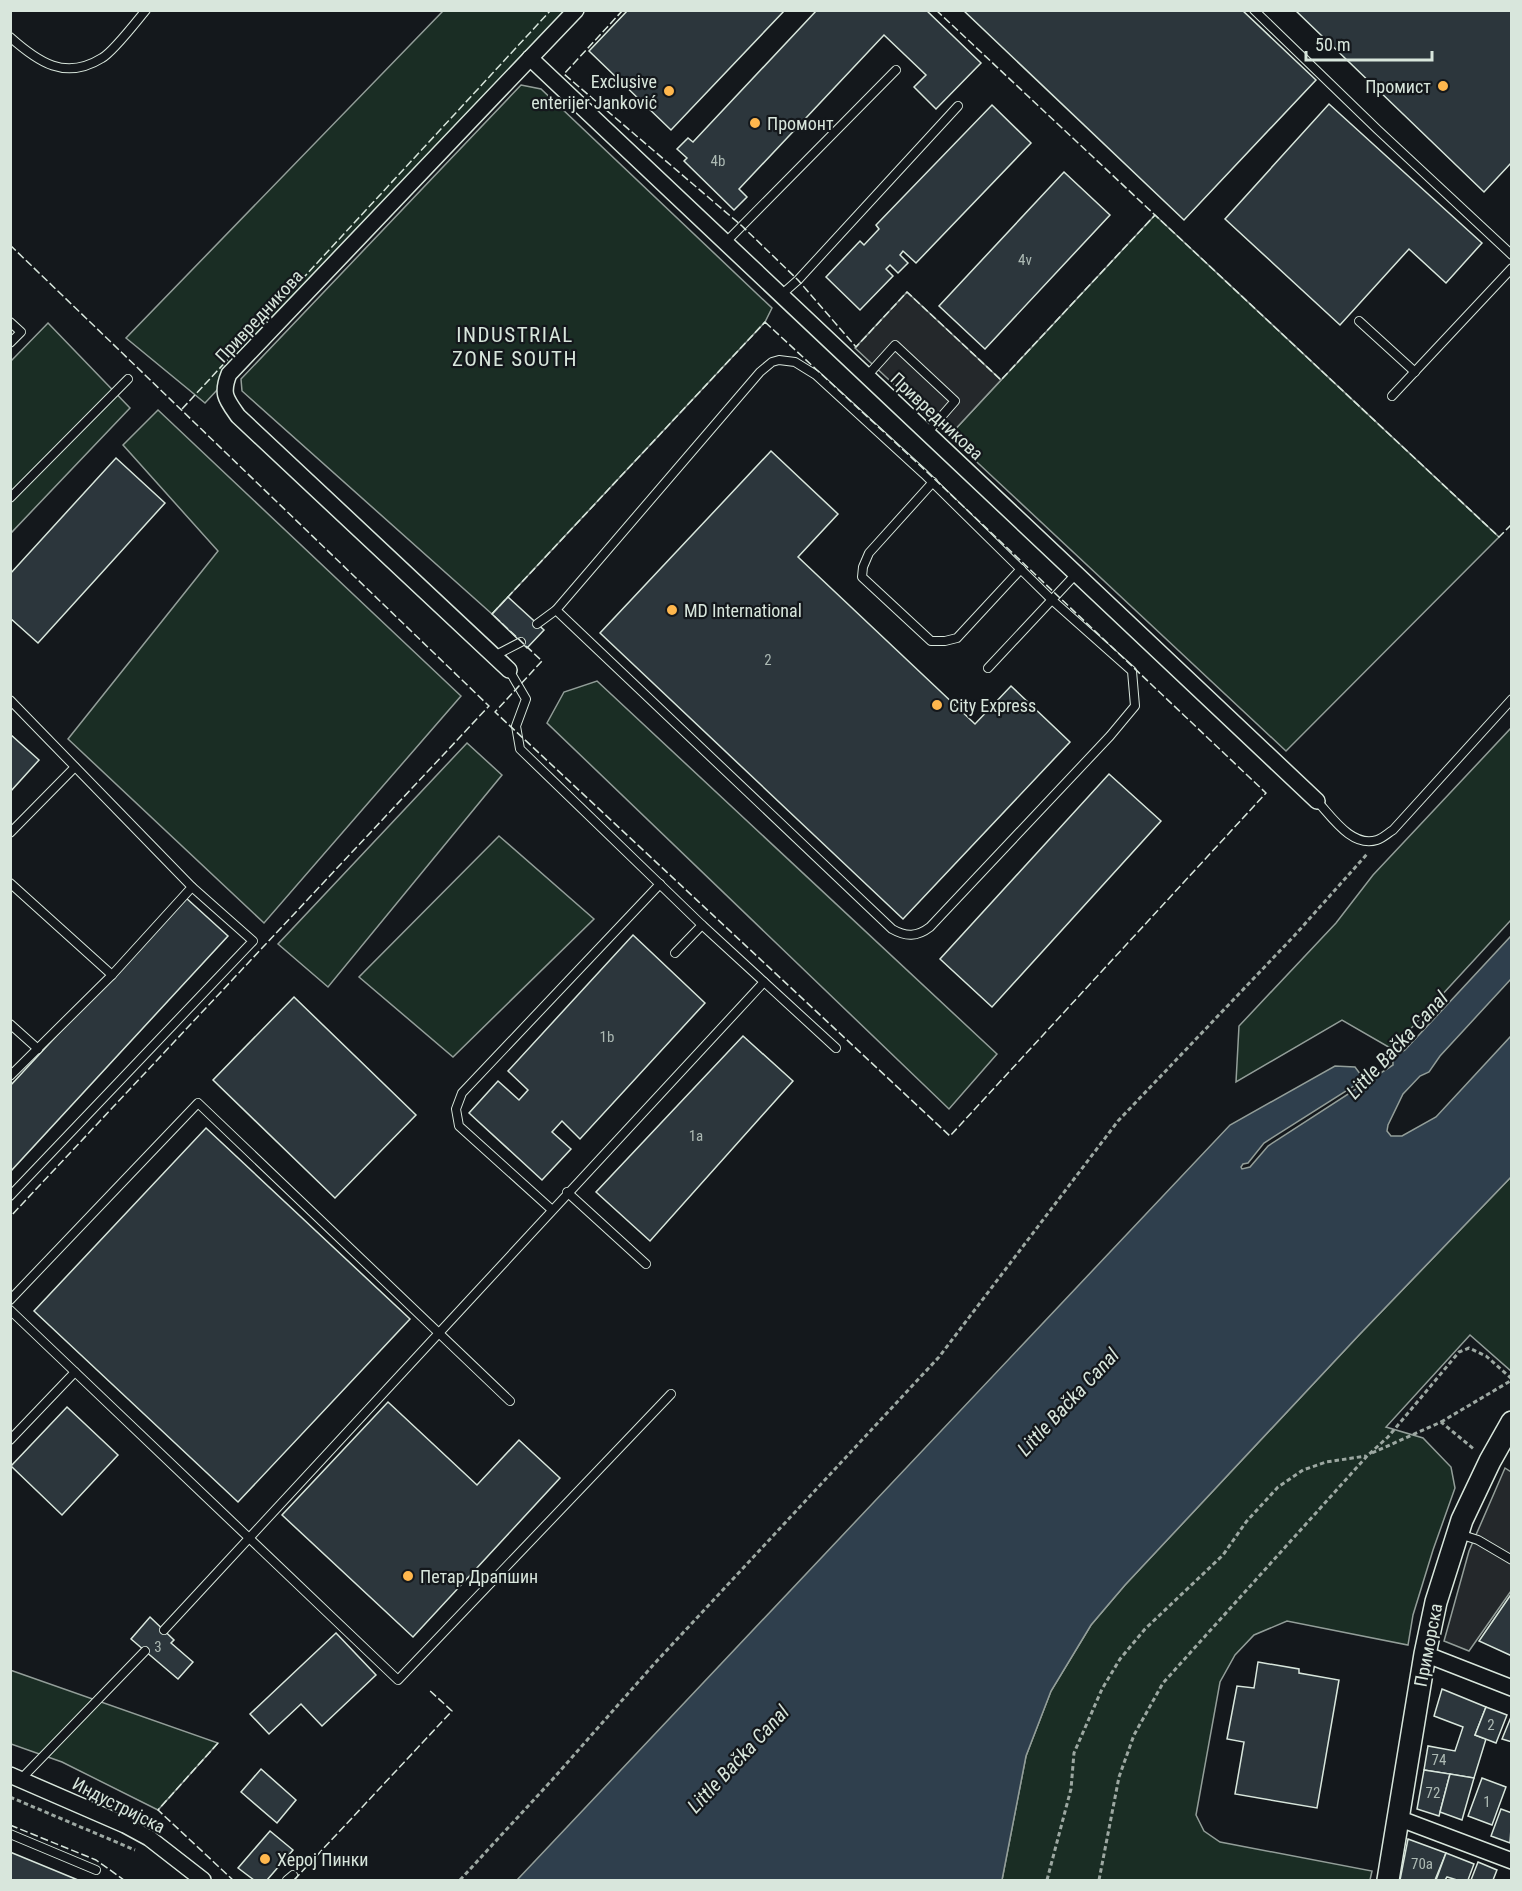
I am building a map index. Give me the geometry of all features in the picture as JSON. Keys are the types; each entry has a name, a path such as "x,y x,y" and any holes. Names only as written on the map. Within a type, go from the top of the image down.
{"street":[{"name":"Привредникова","path":"509,670 238,416 226,399 224,387 229,374 576,10"},
{"name":"Привредникова","path":"530,58 1317,801"},
{"name":"Приморска","path":"1388,1881 1425,1654 1436,1602 1457,1533 1490,1461 1512,1422"},
{"path":"1425,1654 1512,1688"},
{"name":"Индустријска","path":"16,1777 149,1838 203,1881"},
{"path":"1398,1818 1512,1861"}],"lane":[{"path":"10,37 29,54 52,66 67,69 80,68 103,58 146,10"},
{"path":"1254,10 1512,255"},
{"path":"725,243 896,70"},
{"path":"781,295 798,280 958,106"},
{"path":"1392,396 1512,268"},
{"path":"1359,321 1415,372"},
{"path":"10,322 21,332 10,343"},
{"path":"867,376 895,345 955,401 927,433"},
{"path":"537,624 556,610 760,372 772,362 779,360 795,362 816,375 933,482 1052,600 1132,671 1135,706 1110,736 930,927 920,935 903,935 892,929 556,610"},
{"path":"10,498 128,380"},
{"path":"933,482 869,553 863,567 862,577 931,641 945,641 957,638 1021,569"},
{"path":"988,668 1076,574"},
{"path":"494,656 521,642"},
{"path":"509,670 526,699 516,726 520,749 702,925 836,1048"},
{"path":"1317,801 1354,838 1365,842 1379,840 1393,830 1512,699"},
{"path":"10,700 192,887 253,941 10,1196"},
{"path":"10,833 75,767"},
{"path":"10,883 112,975"},
{"path":"551,1209 459,1126 456,1109 462,1093 660,884"},
{"path":"10,1076 112,975 192,887"},
{"path":"675,953 702,925"},
{"path":"164,1630 439,1334 551,1209 764,982"},
{"path":"10,1024 38,1048"},
{"path":"10,1300 198,1103 510,1401"},
{"path":"567,1192 646,1264"},
{"path":"10,1310 398,1680 671,1394"},
{"path":"10,1440 75,1372"},
{"path":"1457,1533 1478,1540 1512,1560"},
{"path":"16,1777 145,1651"},
{"path":"10,1834 96,1870"}],"path":[{"path":"460,1881 654,1664 939,1357 1118,1121 1294,936 1379,840"},
{"path":"1047,1881 1071,1790 1074,1754 1102,1689 1120,1659 1145,1629 1223,1555 1246,1522 1278,1487 1303,1470 1326,1462 1368,1455 1442,1422 1512,1379 1486,1356 1469,1348 1460,1352 1388,1437 1368,1455 1163,1683 1134,1735 1119,1777 1099,1881"},
{"path":"1442,1422 1490,1461"},
{"path":"10,1797 142,1853"}],"green space":[{"path":"443,11 569,11 205,403 126,338"},
{"path":"521,85 541,89 772,308 765,322 492,614 242,391 241,379"},
{"path":"1155,215 1499,537 1286,751 949,436"},
{"path":"48,323 130,408 11,533 11,361"},
{"path":"158,410 461,696 264,923 68,739 218,551 123,445"},
{"path":"597,681 997,1054 949,1109 547,723 564,692"},
{"path":"1511,728 1511,920 1392,1049 1342,1020 1236,1082 1239,1026 1336,923 1373,875"},
{"path":"467,743 502,775 328,987 278,944"},
{"path":"499,836 594,919 453,1057 359,977"},
{"path":"1511,1177 1511,1371 1470,1335 1386,1427 1423,1438 1451,1467 1455,1488 1413,1615 1408,1645 1287,1621 1254,1635 1235,1655 1220,1682 1196,1815 1204,1831 1220,1842 1372,1871 1370,1880 1002,1880 1026,1756 1051,1691 1091,1625 1125,1585 1359,1335"},
{"path":"10,1670 218,1743 158,1810 62,1762 11,1744"}],"shaded area":[{"path":"907,292 1001,380 949,436 855,348"},
{"path":"1505,1468 1511,1472 1511,1591 1469,1651 1444,1641 1469,1551"}],"water":[{"name":"Little Bačka Canal","path":"1511,936 1511,979 1440,1056 1429,1072 1420,1076 1403,1094 1387,1131 1391,1136 1402,1136 1436,1117 1511,1036 1511,1177 1359,1335 1125,1585 1091,1625 1051,1691 1026,1756 1002,1880 517,1880 1230,1125 1335,1066 1355,1067 1361,1075 1354,1086 1264,1143 1248,1163 1241,1167 1242,1169 1250,1167 1268,1146 1393,1065 1390,1059 1405,1050"}],"building":[{"name":"Exclusive enterijer Janković","path":"628,10 785,10 671,130 589,51"},
{"name":"Промонт","path":"817,10 926,10 981,63 936,109 914,87 926,75 884,35 739,189 747,197 734,210 684,161 687,158 677,149 688,138 693,142"},
{"path":"963,10 1242,10 1316,80 1184,220"},
{"name":"Промист","path":"1295,10 1512,10 1512,162 1484,192"},
{"path":"1329,104 1482,243 1446,283 1409,249 1340,325 1225,219"},
{"path":"992,105 1031,143 916,263 903,251 900,255 908,263 898,273 890,265 886,269 893,276 860,310 826,277 860,241 864,245 879,229 876,225"},
{"path":"1064,172 1110,215 985,349 939,306"},
{"path":"771,451 838,514 798,557 975,724 1011,686 1070,742 903,919 600,633"},
{"path":"116,458 165,503 38,643 10,618 10,574"},
{"path":"508,597 544,630 527,648 492,614"},
{"path":"10,734 39,760 10,792"},
{"path":"1109,774 1161,821 992,1007 940,959"},
{"path":"185,897 228,936 10,1172 10,1086"},
{"path":"633,935 705,1003 580,1139 562,1121 552,1132 571,1149 542,1180 469,1113 498,1081 519,1100 528,1090 508,1071"},
{"path":"294,997 416,1115 335,1198 213,1080"},
{"path":"743,1036 793,1081 650,1241 596,1192"},
{"path":"206,1128 410,1319 238,1502 34,1311"},
{"name":"Петар Драпшин","path":"388,1402 477,1485 519,1440 560,1478 413,1637 282,1515"},
{"path":"67,1407 118,1455 62,1515 11,1466"},
{"path":"1512,1593 1512,1656 1479,1641"},
{"path":"150,1617 174,1640 171,1643 193,1662 178,1679 131,1639"},
{"path":"336,1633 376,1675 322,1726 301,1704 269,1734 250,1714"},
{"path":"1258,1662 1299,1669 1299,1673 1339,1680 1317,1808 1235,1794 1244,1742 1227,1739 1237,1686 1254,1688"},
{"path":"1442,1689 1486,1707 1475,1735 1486,1739 1474,1778 1424,1770 1428,1746 1455,1751 1463,1727 1434,1716"},
{"path":"1486,1707 1507,1715 1496,1743 1475,1735"},
{"path":"1512,1717 1512,1742 1502,1739"},
{"path":"261,1769 296,1800 277,1823 241,1792"},
{"path":"1424,1770 1450,1774 1439,1816 1417,1809"},
{"path":"1450,1774 1474,1778 1462,1820 1440,1812"},
{"path":"1482,1778 1506,1787 1492,1825 1468,1816"},
{"path":"1501,1809 1512,1813 1510,1843 1491,1836"},
{"name":"Херој Пинки","path":"270,1831 293,1850 267,1880 254,1880 238,1868"},
{"path":"1408,1839 1446,1853 1435,1880 1400,1880"},
{"path":"10,1852 78,1880 10,1880"},
{"path":"1446,1853 1474,1864 1468,1880 1447,1877 1445,1880 1436,1880"},
{"path":"1478,1862 1497,1870 1493,1880 1471,1880"}],"fence":[{"path":"182,409 551,10"},
{"path":"623,10 564,74 742,226 798,280 856,347 907,292 1001,380 1155,215"},
{"path":"936,10 1499,537 1512,524"},
{"path":"10,245 489,706 10,1217"},
{"path":"765,322 1266,793 950,1136 495,712 542,661 492,614 765,322"},
{"path":"294,1880 452,1711 428,1689"},
{"path":"218,1743 158,1810 233,1880"},
{"path":"10,1825 96,1860 124,1880"}],"place":[{"name":"Промист","path":"1443,86"},
{"name":"Exclusive enterijer Janković","path":"669,91"},
{"name":"Промонт","path":"755,123"},
{"name":"MD International","path":"672,610"},
{"name":"City Express","path":"937,705"},
{"name":"Петар Драпшин","path":"408,1576"},
{"name":"Херој Пинки","path":"265,1859"}],"district":[{"name":"INDUSTRIAL ZONE SOUTH","path":"515,347"}]}
